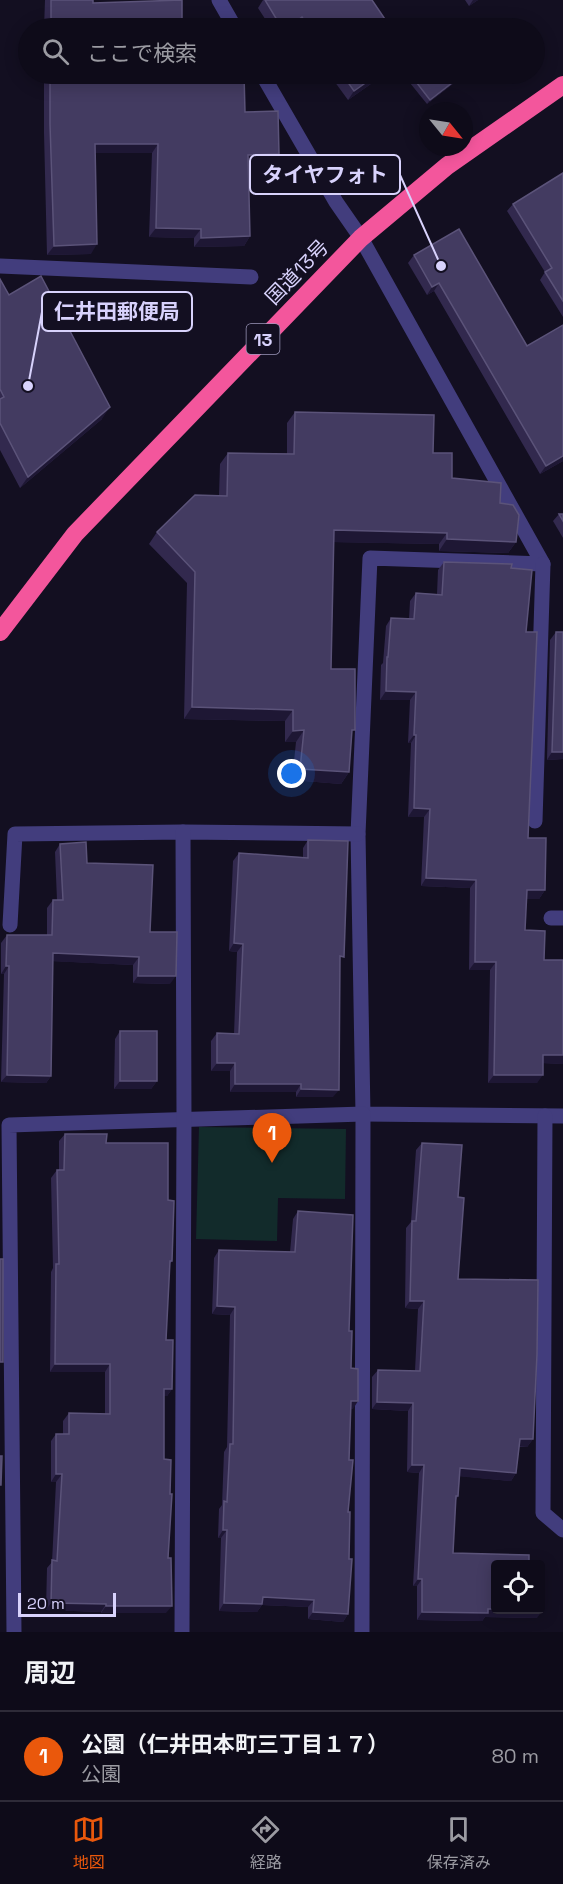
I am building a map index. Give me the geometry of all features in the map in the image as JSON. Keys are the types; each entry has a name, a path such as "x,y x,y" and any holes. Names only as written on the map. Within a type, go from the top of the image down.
{"highway":[{"name":"国道13号","path":"0,632 75,534 361,238 447,166 563,85"}],"street":[{"path":"219,0 229,18"},
{"path":"267,84 336,202 361,238 543,564 535,821"},
{"path":"0,266 251,277"},
{"path":"362,1632 363,1114 358,834 369,558 543,564"},
{"path":"10,925 15,834 183,832 358,834"},
{"path":"182,1632 183,832"},
{"path":"15,1632 5,1125 363,1114 563,1116"},
{"path":"545,1116 543,1513 563,1530"}],"green space":[{"path":"199,1127 346,1129 345,1199 278,1198 277,1241 196,1239"}],"building":[{"path":"51,0 93,0 93,3 182,0 182,18 51,18"},
{"path":"265,0 372,0 384,18 302,17 276,18"},
{"path":"50,84 244,84 245,112 278,111 279,154 248,155 250,236 201,238 201,229 156,228 158,144 95,144 97,244 54,246"},
{"path":"349,84 364,84 354,91"},
{"path":"418,84 451,84 430,100"},
{"path":"563,173 563,301 545,272 552,268 513,204"},
{"path":"459,229 527,346 563,325 563,456 546,466 439,283 432,287 414,255"},
{"path":"41,276 110,407 28,477 0,423 0,399 4,397 0,389 0,279 9,295"},
{"path":"295,412 434,415 433,453 452,453 452,478 501,483 500,503 513,505 519,515 516,542 447,539 447,533 334,530 331,669 355,669 355,730 352,730 349,772 300,769 304,730 293,731 293,710 192,707 195,572 157,532 195,495 227,496 228,453 294,454"},
{"path":"444,562 512,564 511,568 532,570 526,632 537,632 528,838 546,838 545,890 527,890 525,930 545,931 544,960 563,960 563,1055 543,1055 543,1075 494,1075 496,962 475,962 476,880 426,878 430,809 414,808 416,692 386,691 391,618 414,619 416,593 442,595"},
{"path":"556,632 563,632 563,752 552,752"},
{"path":"308,840 348,841 344,957 340,956 339,1090 301,1089 301,1084 235,1084 235,1063 217,1063 217,1033 239,1034 243,944 234,943 239,853 308,858"},
{"path":"86,842 87,863 153,865 150,932 177,932 176,976 138,976 139,957 53,953 51,1076 7,1075 9,966 6,966 7,935 52,935 53,900 63,900 60,844"},
{"path":"120,1031 157,1031 157,1081 120,1081"},
{"path":"65,1134 107,1134 106,1143 168,1143 168,1200 174,1201 166,1340 173,1340 172,1389 164,1389 164,1459 171,1460 170,1494 172,1494 168,1558 171,1558 172,1606 51,1603 52,1560 57,1561 62,1474 56,1474 56,1434 69,1434 69,1413 110,1414 110,1364 55,1364 56,1264 59,1264 57,1170 64,1170"},
{"path":"422,1143 462,1145 458,1197 464,1198 458,1279 538,1280 533,1439 520,1439 516,1473 460,1468 453,1553 529,1555 529,1560 491,1560 491,1609 488,1609 488,1613 422,1612 422,1579 418,1579 424,1465 412,1465 413,1403 377,1402 378,1370 420,1371 424,1301 410,1301 412,1221 416,1221"},
{"path":"298,1211 353,1215 349,1331 352,1331 351,1368 358,1369 358,1401 351,1401 349,1460 353,1460 348,1512 350,1512 349,1559 352,1559 348,1614 313,1612 314,1600 263,1597 262,1604 224,1603 227,1530 223,1530 224,1501 227,1502 230,1444 233,1444 235,1307 217,1306 219,1250 295,1252"},
{"path":"0,1259 3,1259 3,1362 0,1362"},
{"path":"0,1456 2,1456 1,1485 0,1485"}],"place":[{"name":"タイヤフォト","path":"441,266"},
{"name":"仁井田郵便局","path":"28,386"},
{"name":"公園（仁井田本町三丁目１７）","path":"272,1163"}]}
